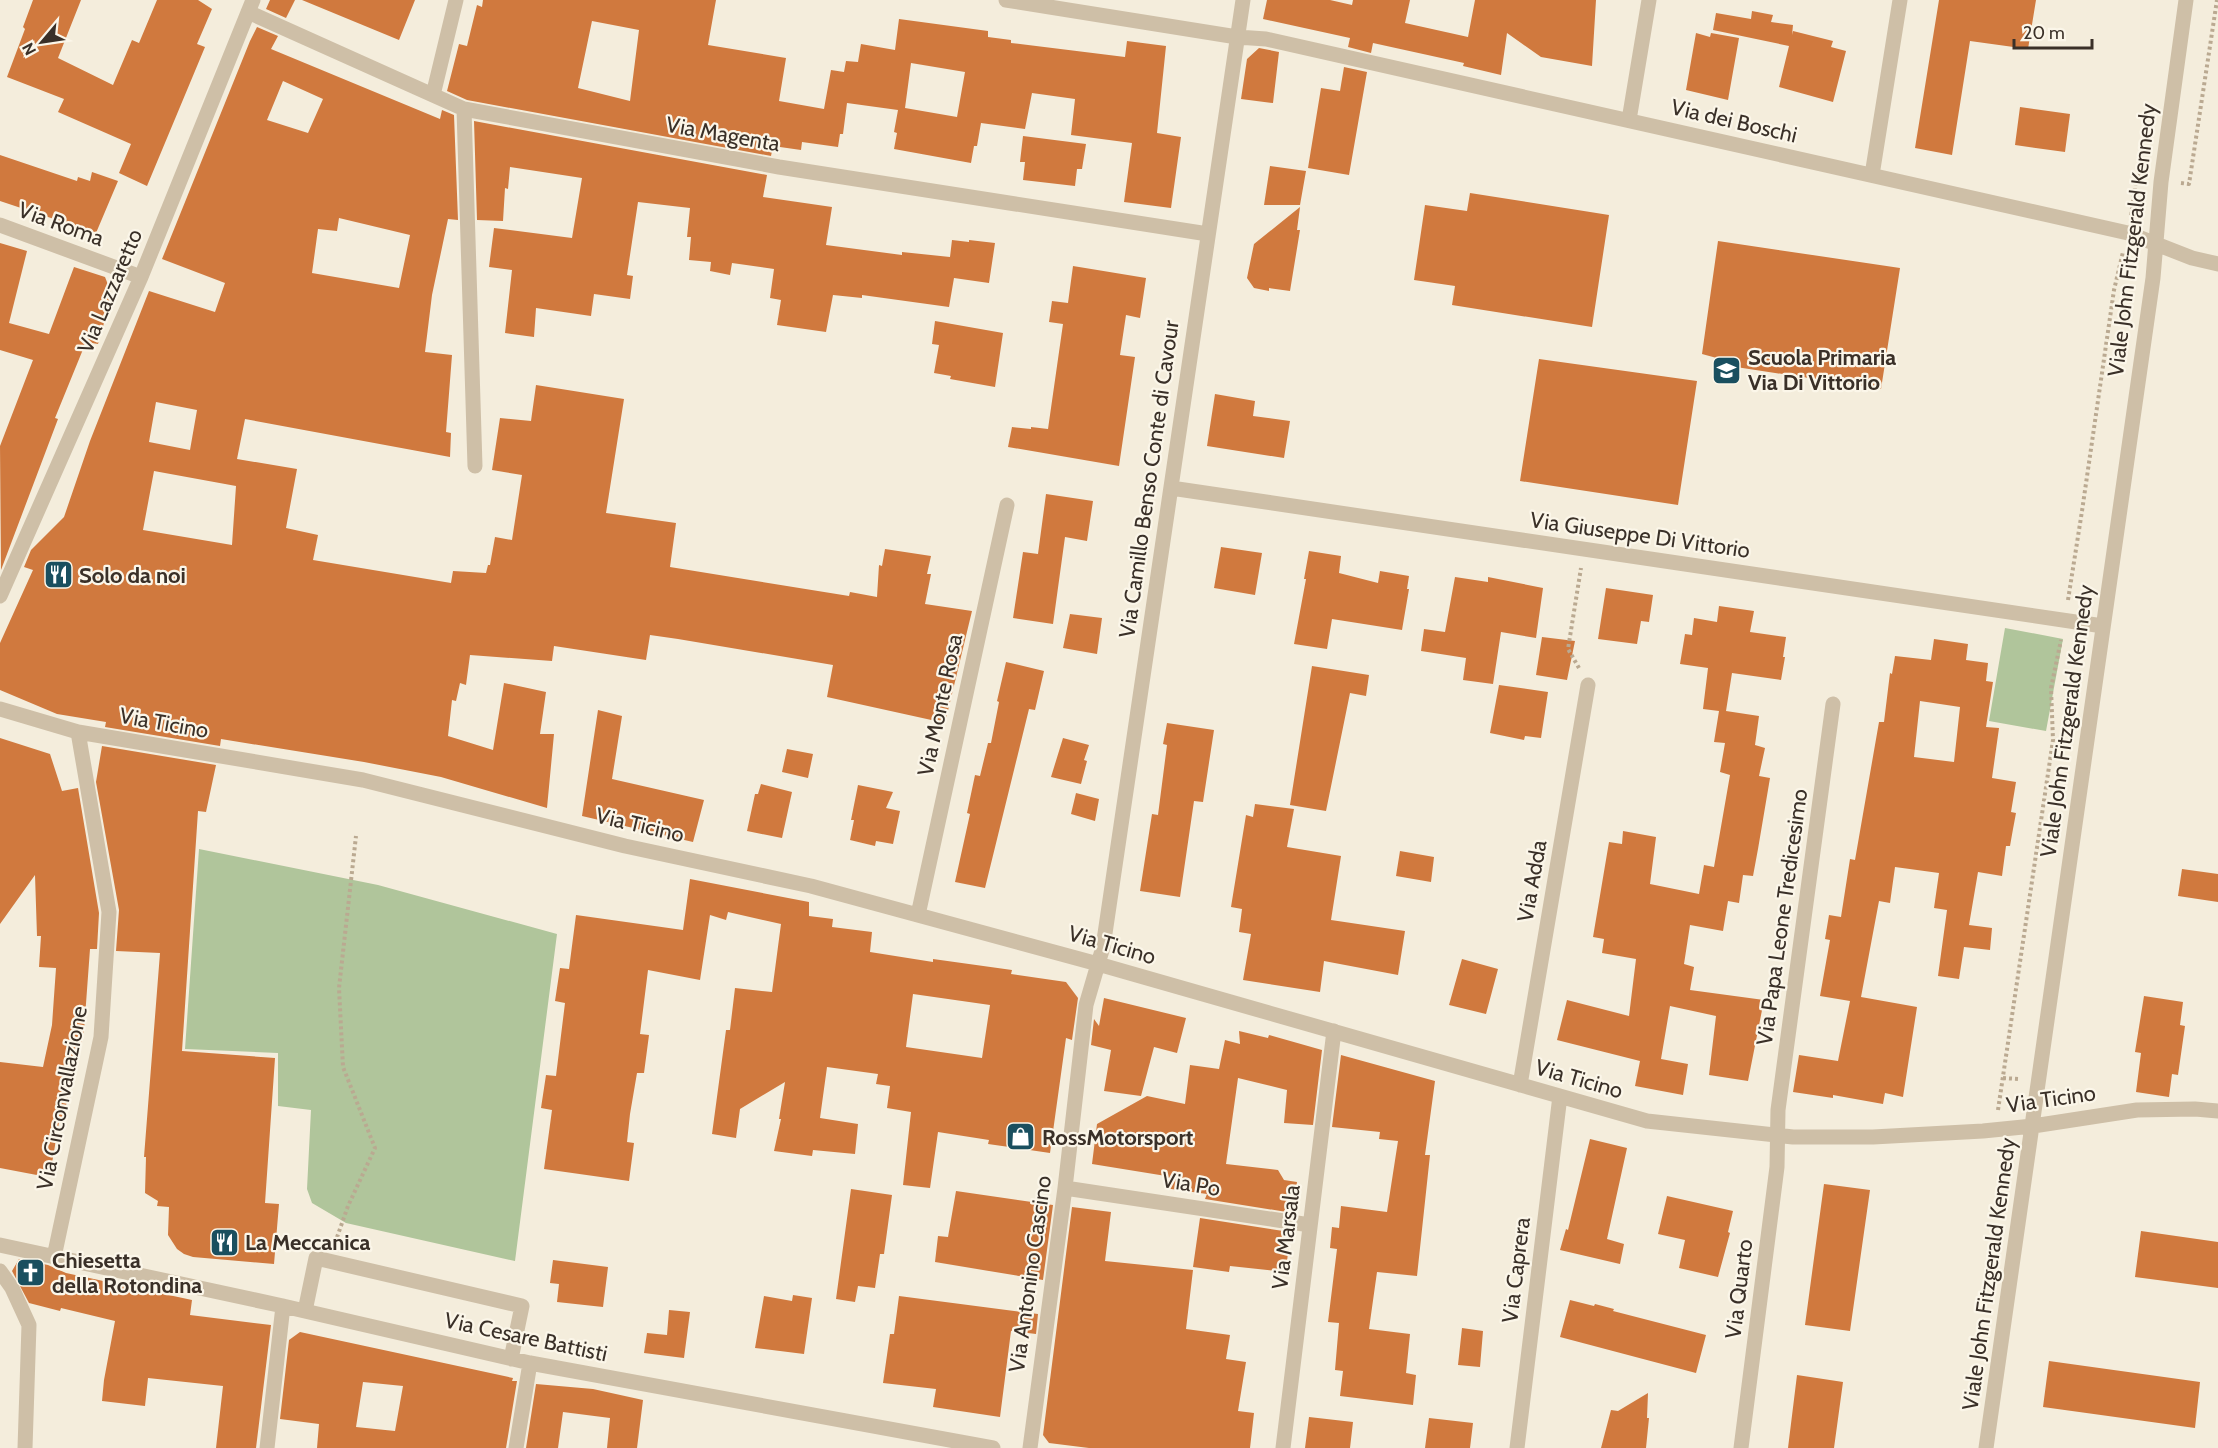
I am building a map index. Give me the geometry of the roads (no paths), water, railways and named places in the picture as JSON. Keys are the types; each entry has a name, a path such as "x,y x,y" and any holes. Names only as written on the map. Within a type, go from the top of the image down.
{"street":[{"path":"433,95 456,0"},
{"name":"Via dei Boschi","path":"1005,0 1237,37 1266,39 2128,233 2192,258 2218,264"},
{"name":"Via Camillo Benso Conte di Cavour","path":"1098,964 1103,946 1242,0"},
{"path":"1629,120 1649,0"},
{"path":"1872,175 1900,0"},
{"name":"Viale John Fitzgerald Kennedy","path":"1986,1448 2153,278 2161,182 2186,0"},
{"name":"Via Magenta","path":"251,6 464,109 779,167 1208,234"},
{"name":"Via Lazzaretto","path":"0,596 141,277 251,6"},
{"path":"464,109 475,466"},
{"name":"Via Roma","path":"0,225 141,277"},
{"name":"Via Giuseppe Di Vittorio","path":"1171,488 2103,626"},
{"name":"Via Monte Rosa","path":"918,915 1007,505"},
{"name":"Via Adda","path":"1520,1085 1588,685"},
{"name":"Via Papa Leone Tredicesimo","path":"1777,1136 1778,1110 1833,704"},
{"name":"Via Ticino","path":"0,709 78,732 363,780 625,846 811,886 1098,964 1647,1121 1777,1136 1873,1137 1995,1130 2137,1110 2218,1111"},
{"name":"Via Circonvallazione","path":"54,1257 101,1037 109,912 78,732"},
{"name":"Via Antonino Cascino","path":"1029,1448 1065,1188 1086,1005 1098,964"},
{"name":"Via Marsala","path":"1283,1448 1334,1031"},
{"name":"Via Caprera","path":"1517,1448 1560,1096"},
{"name":"Via Quarto","path":"1741,1448 1777,1167 1777,1136"},
{"name":"Via Po","path":"1065,1188 1310,1225"},
{"name":"Via Cesare Battisti","path":"0,1245 283,1306 530,1363 993,1448"},
{"path":"305,1311 316,1258 522,1306 511,1359"},
{"path":"0,1270 12,1288 29,1325 25,1448"},
{"path":"267,1448 283,1306"},
{"path":"516,1448 530,1363"}],"place":[{"name":"Scuola Primaria Via Di Vittorio","path":"1727,370"},
{"name":"Solo da noi","path":"58,575"},
{"name":"RossMotorsport","path":"1021,1137"},
{"name":"La Meccanica","path":"224,1242"},
{"name":"Chiesetta della Rotondina","path":"31,1273"}]}
